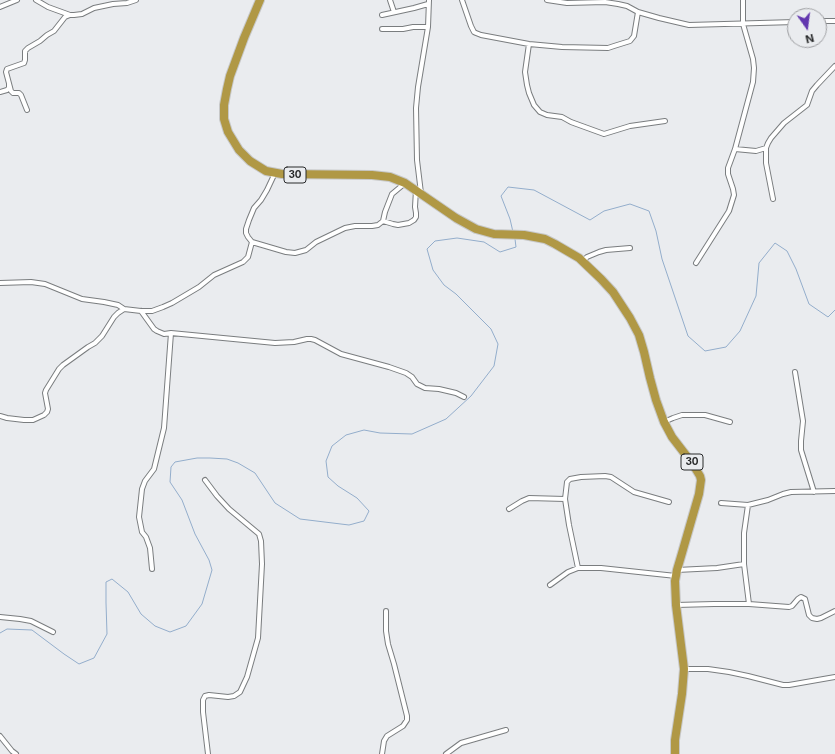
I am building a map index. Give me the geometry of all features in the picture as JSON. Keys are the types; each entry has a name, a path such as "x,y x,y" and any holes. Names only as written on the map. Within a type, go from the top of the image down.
{"highway":[{"name":"30","path":"260,0 230,76 224,105 224,120 230,137 234,144 250,161 261,168 275,173 378,175 390,177 405,183 448,213 472,227 502,235 524,235 545,239 579,258 613,292 630,318 639,335 656,400 664,422 672,437 692,463 701,480 699,494 675,582 676,605 684,669 675,754"}],"street":[{"path":"0,7 17,0"},
{"path":"36,0 48,7 70,15 82,14 98,7 127,3 136,0"},
{"path":"390,0 394,12"},
{"path":"462,0 470,26 476,33 529,44 562,47 608,48 630,41 633,39 635,33 638,12"},
{"path":"547,0 567,3 612,3 627,6 638,12 689,26 787,22"},
{"path":"696,263 729,211 734,195 727,171 735,149 753,82 754,68 753,59 742,24 743,0"},
{"path":"382,15 429,2 428,27 416,108 418,192 415,207 416,217 409,223 398,225 383,221"},
{"path":"27,110 21,95 12,92 6,72 7,69 24,63 25,51 57,28 65,17 70,15"},
{"path":"382,29 428,27"},
{"path":"529,44 525,72 527,85 534,105 540,112 547,115 562,117 571,122 604,134 630,126 665,121"},
{"path":"773,199 766,163 766,148 771,138 784,123 807,106 812,91 835,66"},
{"path":"0,92 7,90 9,83"},
{"path":"735,149 756,151 766,148"},
{"path":"275,173 267,190 254,208 246,229 246,233 252,242 286,252 295,253 308,249 316,242 345,228 355,226 376,226 380,224 383,221 392,194 405,183"},
{"path":"0,283 31,282 45,284 82,299 118,305 124,309 152,311 191,292 219,272 243,262 248,257 252,242"},
{"path":"583,262 587,258 599,252 630,248"},
{"path":"0,416 33,420 44,415 48,409 45,393 59,369 95,343 102,336 114,317 124,309"},
{"path":"141,311 154,328 164,334 171,333 275,343 311,339 341,354 406,373 412,377 417,384 425,388 440,389 456,393 464,397"},
{"path":"152,569 150,548 142,532 139,517 142,489 145,481 154,469 164,428 171,333"},
{"path":"795,372 803,421 801,448 814,492"},
{"path":"664,422 682,415 705,415 730,422"},
{"path":"578,568 565,499 567,482 570,479 581,477 611,477 634,492 669,502"},
{"path":"205,480 229,509 259,534 261,541 262,564 258,638 248,676 240,692 234,696 228,697 209,695 205,696 203,700 208,754"},
{"path":"721,503 748,505 790,492 835,491"},
{"path":"509,509 522,500 529,498 565,499"},
{"path":"748,505 744,533 744,564 749,604"},
{"path":"550,585 568,572 578,568 677,573 744,564"},
{"path":"676,605 749,604 791,607 799,598 803,597 805,599 809,615 812,618 821,618 835,611"},
{"path":"382,754 384,741 387,736 403,726 407,720 388,644 386,631 386,611"},
{"path":"0,617 31,621 53,632"},
{"path":"684,669 708,669 729,672 783,685 835,677"},
{"path":"446,754 461,743 506,730"},
{"path":"0,736 16,754"}],"waterway":[{"path":"513,232 510,219 501,196 508,187 534,190 590,220 604,211 630,204 649,211 656,231 662,259 688,336 705,351 726,347 740,331 756,296 759,263 775,243 787,251 796,269 809,304 828,317 835,310"},
{"path":"0,633 7,629 32,630 79,664 94,658 107,634 106,582 112,579 128,592 141,614 155,626 170,632 186,626 202,604 212,570 209,560 195,534 182,500 170,482 171,467 175,462 197,458 227,459 238,463 255,473 275,503 300,519 349,525 364,521 369,511 357,498 338,486 328,477 326,461 332,446 346,435 364,430 380,433 412,434 446,419 471,396 494,366 498,344 491,329 456,294 444,285 433,270 427,249 435,241 457,238 484,242 500,252 516,247 515,239"}]}
